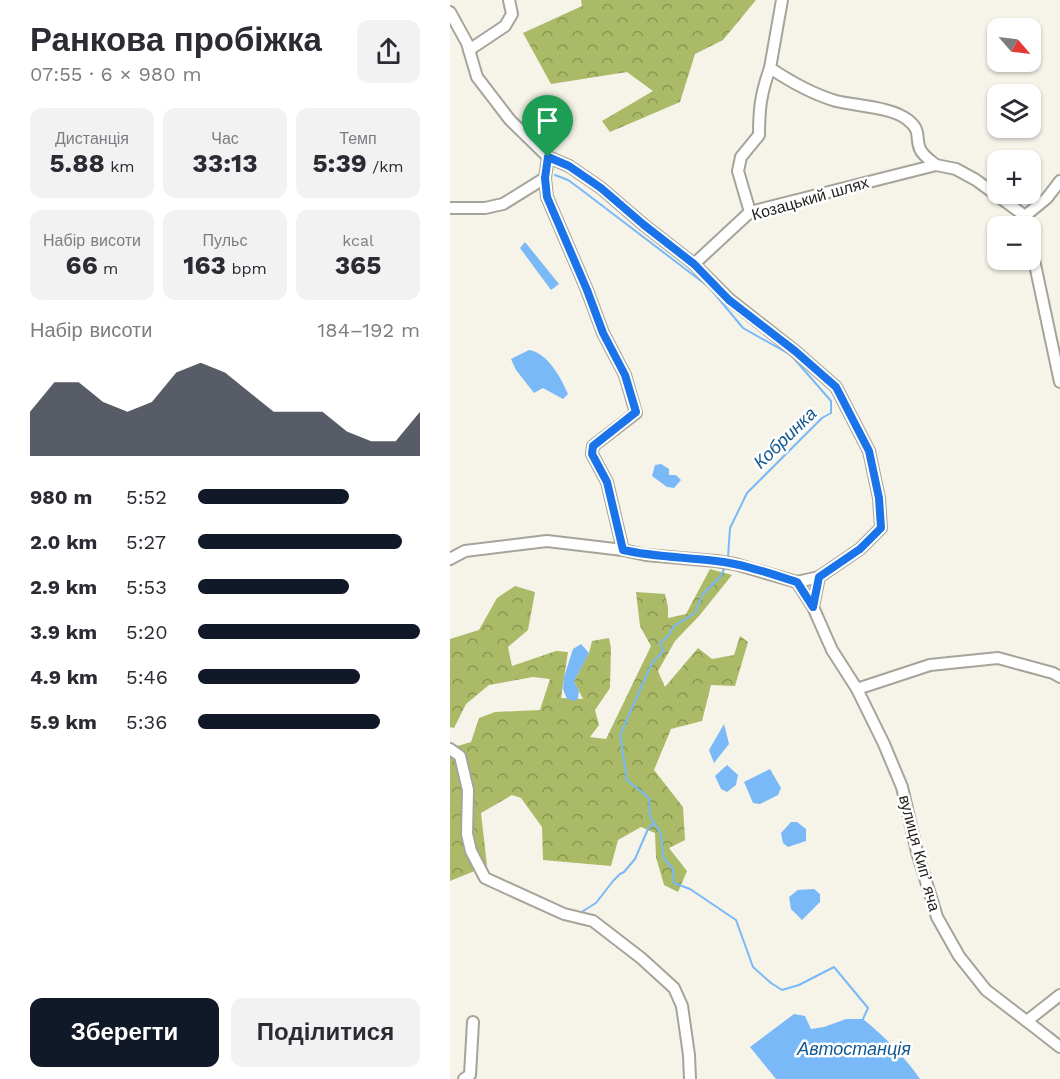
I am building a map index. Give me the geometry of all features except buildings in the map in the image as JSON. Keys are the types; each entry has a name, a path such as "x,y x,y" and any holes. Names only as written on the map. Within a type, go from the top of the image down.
{"street":[{"path":"469,50 505,26 512,14 509,0"},
{"path":"750,212 738,171 741,157 759,135 762,92 770,68 782,0"},
{"path":"450,12 469,50 477,77 510,120 548,157 569,166 601,188 694,264 729,300 795,351 836,387 869,451 879,498 881,528 860,549 819,577 797,582 735,564 646,555 547,541 465,551 450,559"},
{"path":"770,68 809,91 903,117 918,132 919,147 924,155 936,165 956,169 976,180 1020,216"},
{"path":"548,157 545,178 547,197 603,333 625,375 636,412 593,446 592,454 607,482 623,550"},
{"name":"Козацький шлях","path":"694,264 750,212 936,165"},
{"path":"450,208 485,208 503,204 545,178"},
{"path":"1031,216 1060,181"},
{"path":"1036,270 1060,382"},
{"path":"813,607 819,577"},
{"name":"вулиця Кипʼяча","path":"797,582 813,607 832,650 857,689 884,744 902,787 917,852 937,917 959,956 986,990 1060,1047"},
{"path":"857,689 930,665 998,658 1060,677"},
{"path":"450,749 460,756 468,790 469,843 484,878 564,914 592,921 641,958 674,988 682,1006 690,1079"},
{"path":"1027,1021 1060,995"},
{"path":"464,1079 470,1075 473,1022"}],"green space":[{"path":"581,0 756,0 723,40 695,54 680,102 610,132 602,121 653,91 627,72 551,84 523,33 582,6"},
{"path":"710,569 732,575 699,616 675,641 658,671 665,687 698,648 712,659 734,655 740,636 748,642 735,686 711,685 702,721 671,729 654,770 683,807 685,840 669,848 687,871 678,892 664,885 656,857 655,833 641,827 618,840 611,866 543,860 542,827 521,798 512,795 481,813 487,866 450,881 450,754 454,747 471,742 479,718 495,712 540,710 550,679 533,677 489,685 466,704 454,728 450,727 450,639 479,630 497,598 515,586 535,592 528,630 508,647 512,666 556,651 568,652 561,698 583,699 574,681 589,653 592,641 609,638 610,688 595,710 599,725 590,737 606,739 651,646 640,626 636,592 665,594 668,618 686,614"}],"water":[{"path":"525,242 559,284 551,290 520,248"},
{"path":"529,350 542,356 553,367 568,394 563,399 543,388 534,393 516,370 511,359"},
{"path":"661,464 669,469 669,475 676,475 681,480 674,488 667,487 652,476 655,465"},
{"path":"581,644 589,653 574,681 579,691 575,701 567,699 563,689 564,677 573,649"},
{"path":"724,724 729,744 714,763 709,750"},
{"path":"727,765 738,775 736,785 727,792 721,789 715,776"},
{"path":"770,769 781,788 778,795 760,804 753,803 744,782"},
{"path":"791,822 797,822 806,829 806,841 788,847 783,843 781,833"},
{"path":"814,889 820,894 820,902 802,920 791,909 789,897 798,890"},
{"name":"Автостанція","path":"794,1014 805,1016 811,1029 846,1019 863,1019 894,1047 920,1079 776,1079 750,1047"}],"waterway":[{"name":"Кобринка","path":"555,175 568,180 709,287 743,328 791,355 831,401 831,413 822,418 747,493 730,528 728,557"},
{"name":"Кобринка","path":"724,569 721,576 702,595 695,613 674,626 660,643 663,651 652,663 620,735 627,780 649,798 650,816 661,834 664,859 673,869 674,883 690,889 736,920 753,967 782,990 799,985 834,967 868,1008 863,1019"},
{"path":"585,914 583,911 596,903 613,881 635,859 648,829 654,823"}],"route":[{"path":"548,157 569,166 601,188 694,264 729,300 795,351 836,387 869,451 879,498 881,528 860,549 819,577 813,607 797,582 735,564 646,555 623,550 607,482 592,454 593,446 636,412 625,375 603,333 547,197 545,178 548,157"}]}
